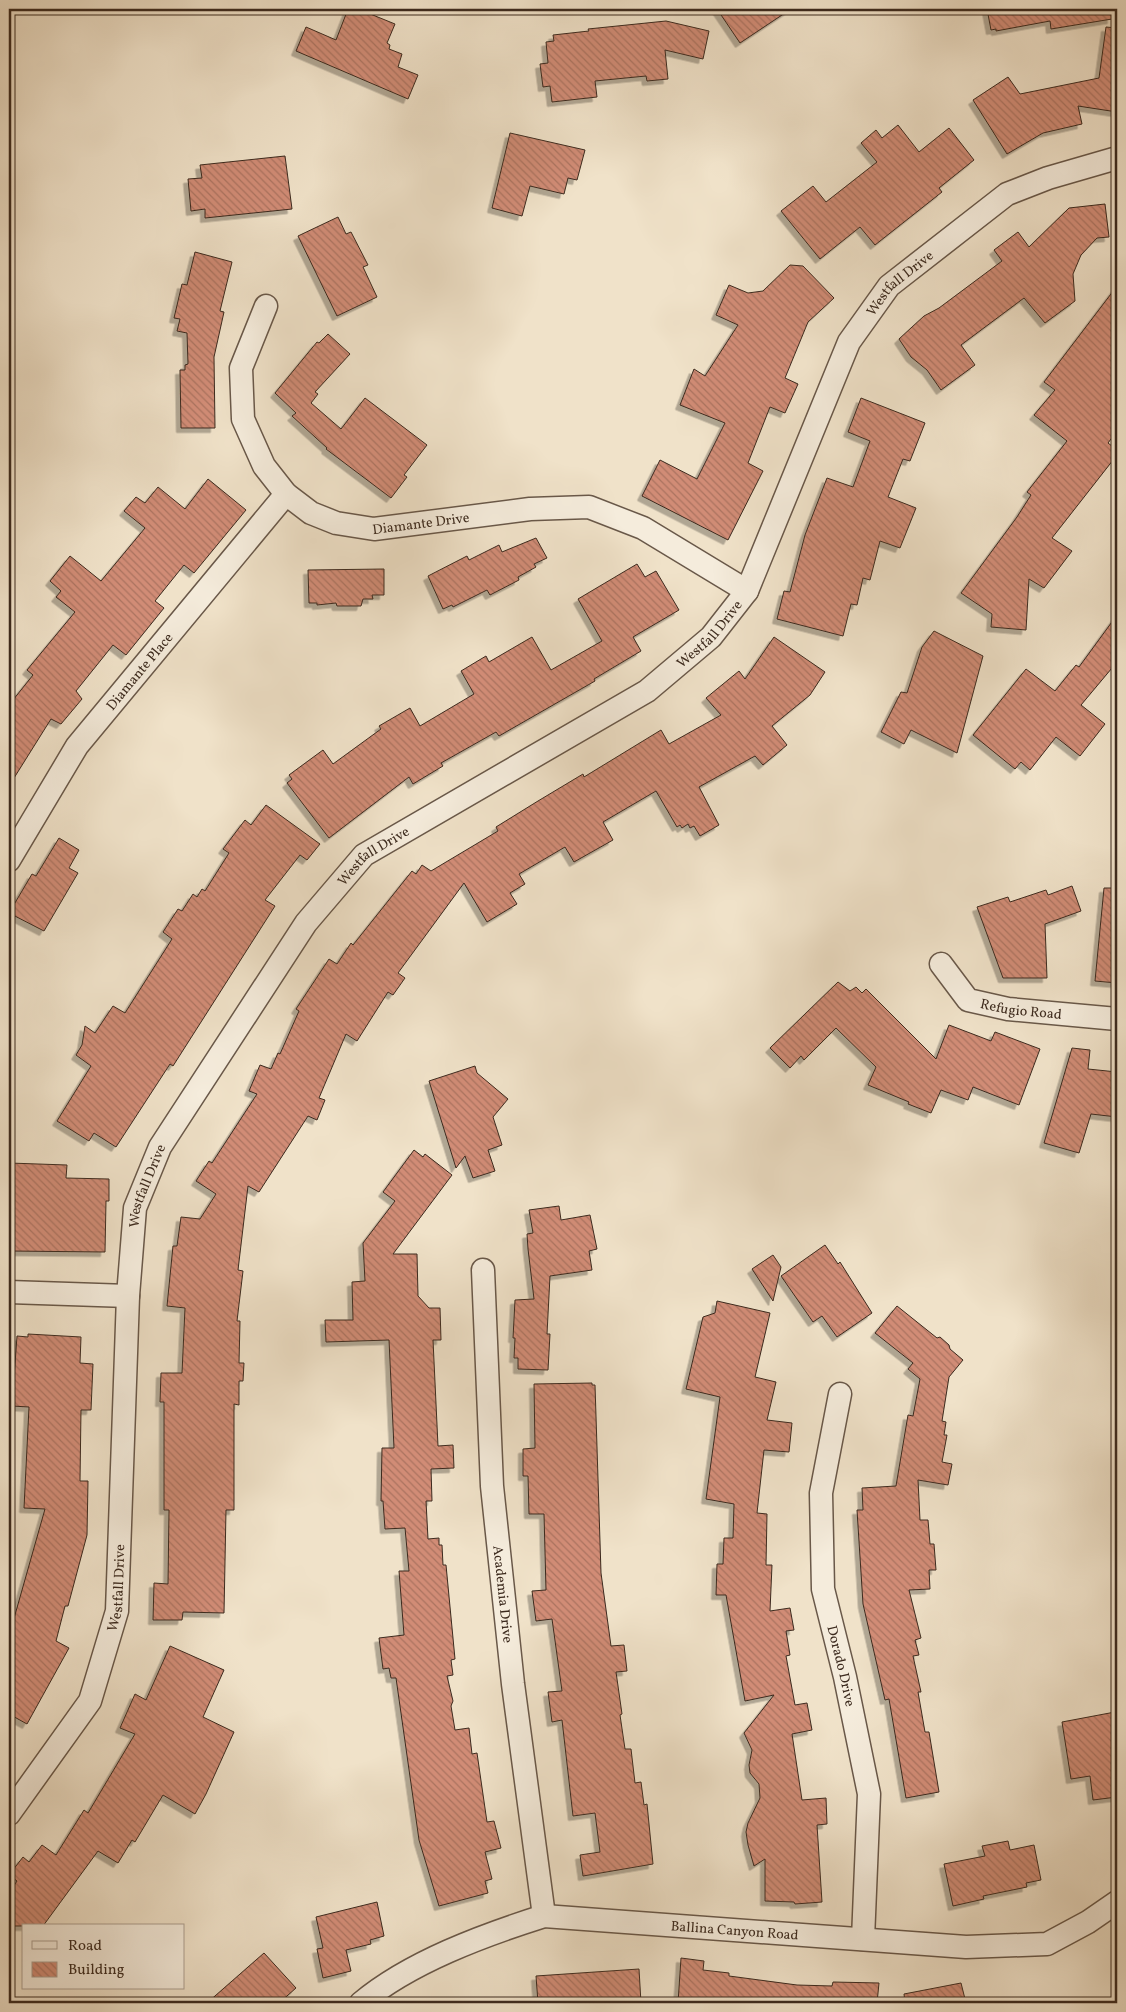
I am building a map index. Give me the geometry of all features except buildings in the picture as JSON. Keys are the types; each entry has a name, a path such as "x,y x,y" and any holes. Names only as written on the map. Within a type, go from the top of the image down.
{"street":[{"name":"Westfall Drive","path":"9,1814 90,1701 117,1611 128,1296 135,1208 160,1147 306,923 364,855 647,692 711,637 747,591 849,342 889,286 1007,194 1048,178 1117,158"},
{"name":"Diamante Drive","path":"266,306 241,368 244,419 264,466 286,494 311,513 336,523 374,529 530,509 589,507 643,528 747,591"},
{"name":"Diamante Place","path":"9,860 77,746 286,494"},
{"name":"Refugio Road","path":"941,964 968,1000 1008,1009 1117,1019"},
{"name":"Academia Drive","path":"483,1270 492,1486 513,1684 544,1916"},
{"path":"9,1292 128,1296"},
{"name":"Dorado Drive","path":"840,1394 821,1493 823,1589 845,1677 869,1794 863,1939"},
{"name":"Ballina Canyon Road","path":"361,2003 426,1962 486,1935 544,1916 966,1947 1047,1944 1088,1922 1117,1902"}]}
